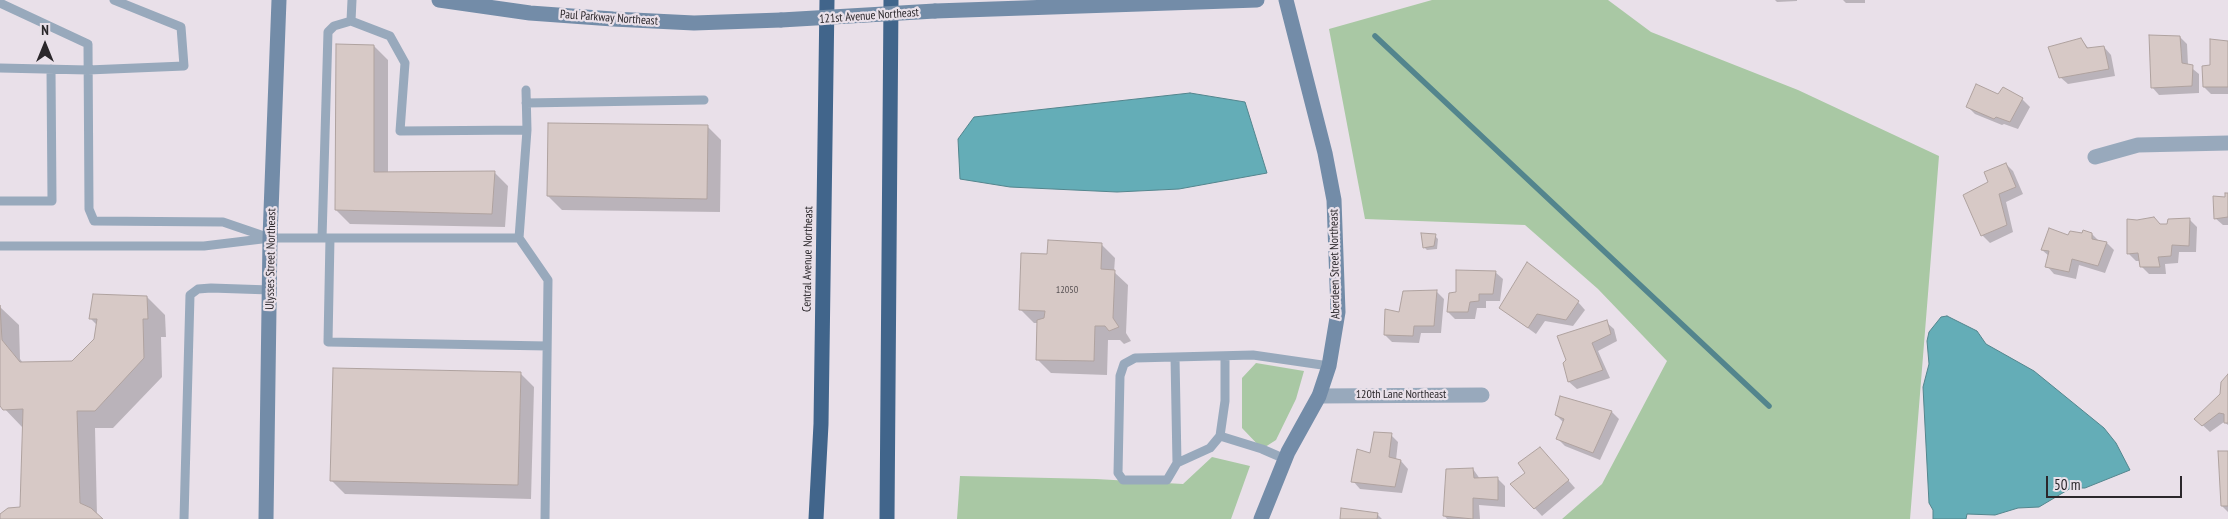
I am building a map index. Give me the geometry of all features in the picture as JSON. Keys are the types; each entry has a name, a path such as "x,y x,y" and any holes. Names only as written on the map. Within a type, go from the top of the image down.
{"highway":[{"name":"Central Avenue Northeast","path":"816,519 821,424 827,0"},
{"path":"887,519 891,0"}],"street":[{"name":"Ulysses Street Northeast","path":"266,519 270,238 279,0"},
{"name":"Paul Parkway Northeast","path":"439,0 530,12 613,19 694,22 781,20"},
{"name":"121st Avenue Northeast","path":"781,20 935,11 1257,0"},
{"name":"Aberdeen Street Northeast","path":"1261,519 1285,460 1319,396 1329,366 1338,312 1334,200 1325,153 1286,0"},
{"path":"2095,157 2138,145 2228,143"},
{"name":"120th Lane Northeast","path":"1319,396 1482,395"}],"lane":[{"path":"0,68 88,70 184,66 181,27 114,0"},
{"path":"351,21 352,0"},
{"path":"0,3 88,44 89,209 94,221 223,222 270,238"},
{"path":"527,130 400,131 405,63 390,36 351,21 334,26 328,32 326,238 328,342 547,346"},
{"path":"0,201 52,201 51,69"},
{"path":"526,90 527,130 519,238 548,280 546,519"},
{"path":"526,102 704,100"},
{"path":"0,246 204,246 270,238 519,238"},
{"path":"184,519 190,295 198,289 211,288 270,290"},
{"path":"1175,357 1177,463 1167,480 1123,480 1118,472 1120,376 1124,364 1135,358 1253,355 1329,366"},
{"path":"1177,463 1210,448 1220,436 1225,401 1225,356"},
{"path":"1220,436 1262,449 1285,460"}],"green space":[{"path":"1432,0 1608,0 1651,32 1798,90 1939,156 1910,519 1562,519 1602,484 1667,361 1598,289 1525,225 1365,219 1329,29"},
{"path":"1256,363 1304,371 1296,399 1276,440 1262,449 1242,428 1242,378"},
{"path":"1212,457 1250,466 1231,519 957,519 960,476 1096,479 1183,484"}],"water":[{"path":"1190,93 1245,102 1267,173 1179,189 1117,192 1010,187 960,179 958,139 974,117"},
{"path":"1947,316 1977,331 1986,344 2034,371 2104,428 2116,443 2130,470 2085,488 2071,488 2039,507 2018,508 1995,515 1967,514 1966,519 1933,519 1933,510 1929,503 1923,387 1929,364 1927,341 1929,332 1941,317"}],"building":[{"path":"2149,35 2180,36 2182,63 2193,65 2192,86 2151,88"},
{"path":"2081,38 2087,48 2104,46 2109,69 2059,78 2048,47"},
{"path":"2210,39 2228,41 2228,87 2203,87 2202,66 2210,65"},
{"path":"336,44 374,45 374,172 495,171 492,214 335,210"},
{"path":"1976,84 1998,94 2003,87 2023,98 2010,122 1996,117 1994,119 1966,107"},
{"path":"548,123 708,125 707,199 547,196"},
{"path":"2006,163 2016,187 1999,194 2007,225 1981,236 1963,195 1988,182 1984,172"},
{"path":"2225,193 2228,193 2228,217 2214,219 2213,196 2225,197"},
{"path":"2154,217 2160,224 2167,224 2168,219 2190,218 2189,246 2172,245 2171,256 2158,257 2160,267 2140,267 2138,253 2127,254 2127,219 2137,220"},
{"path":"2049,228 2068,235 2070,231 2082,233 2083,230 2092,233 2092,239 2107,242 2098,266 2072,259 2069,272 2045,267 2049,251 2041,250"},
{"path":"1421,233 1436,234 1434,246 1423,248"},
{"path":"1048,240 1102,243 1101,269 1115,270 1113,318 1119,327 1109,331 1105,326 1095,326 1094,361 1036,360 1037,320 1044,318 1045,311 1019,310 1021,253 1047,254"},
{"path":"1527,262 1579,301 1566,320 1537,314 1528,328 1499,308"},
{"path":"1456,270 1496,271 1493,294 1479,294 1479,301 1470,302 1468,312 1447,312 1449,293 1456,292"},
{"path":"1437,290 1434,326 1414,326 1413,336 1384,335 1385,309 1399,312 1403,291"},
{"path":"93,294 147,296 148,319 143,319 144,358 95,411 77,411 80,503 91,508 103,519 0,519 0,514 8,508 20,507 23,409 3,410 0,406 0,305 2,340 20,362 72,361 94,339 97,319 89,319"},
{"path":"1607,320 1611,334 1592,343 1603,370 1568,382 1563,363 1566,360 1557,336"},
{"path":"333,368 521,372 518,485 330,481"},
{"path":"2228,374 2228,423 2224,423 2224,414 2219,413 2202,426 2194,419 2220,394 2221,382"},
{"path":"1560,396 1612,411 1593,453 1556,439 1564,419 1555,415"},
{"path":"1374,432 1392,433 1389,457 1401,460 1395,487 1351,482 1357,449 1370,453"},
{"path":"1540,447 1569,480 1534,509 1510,484 1525,473 1518,463"},
{"path":"2218,451 2228,451 2228,506 2221,506"},
{"path":"1473,468 1474,478 1498,477 1498,500 1473,498 1473,519 1443,516 1446,469"},
{"path":"1341,508 1378,513 1377,519 1340,519"}],"waterway":[{"path":"1375,36 1769,406"}]}
